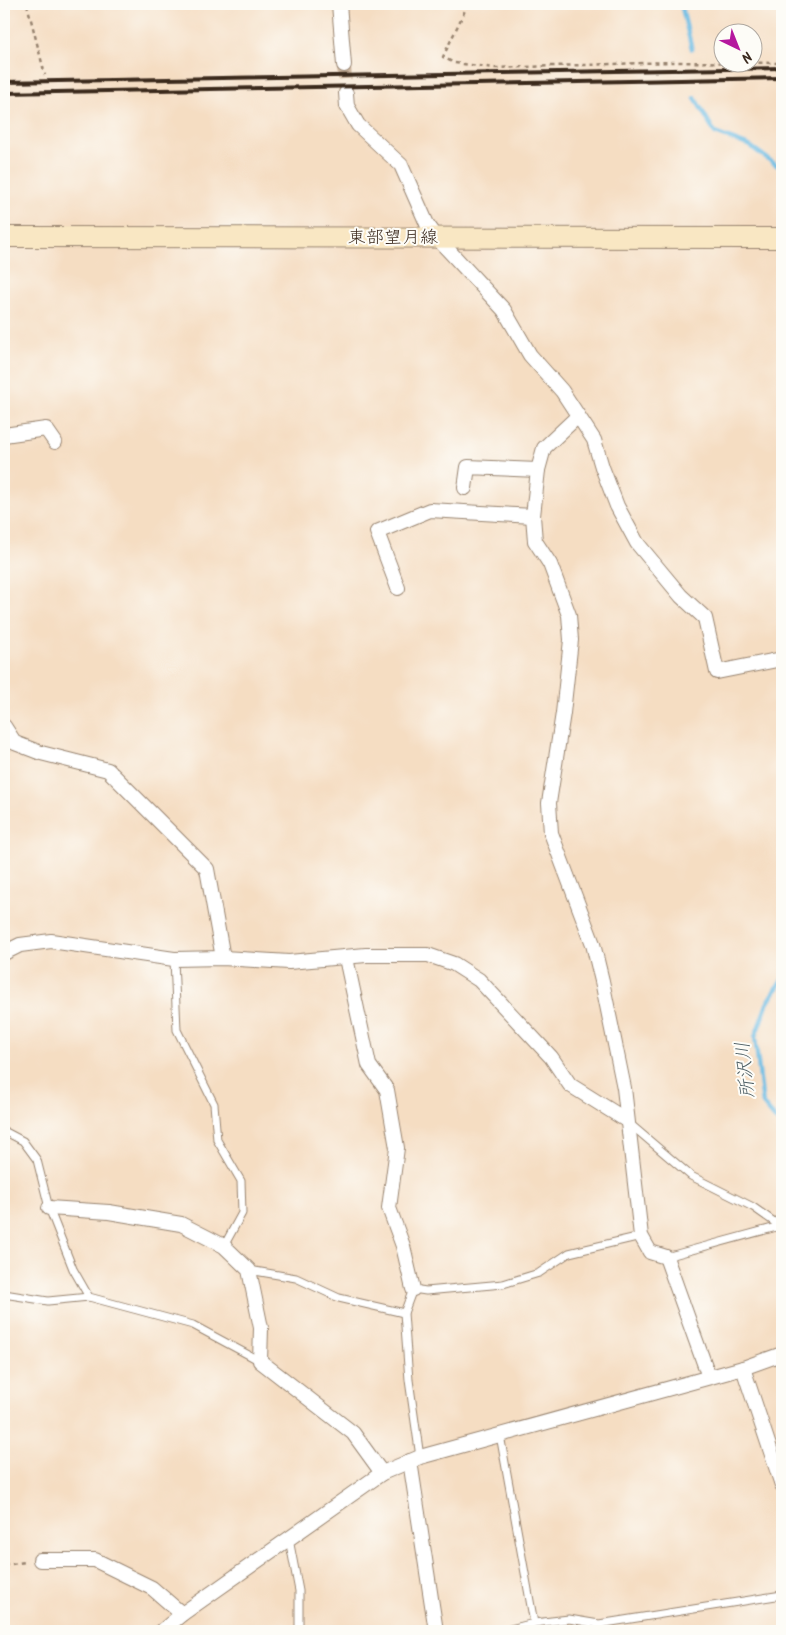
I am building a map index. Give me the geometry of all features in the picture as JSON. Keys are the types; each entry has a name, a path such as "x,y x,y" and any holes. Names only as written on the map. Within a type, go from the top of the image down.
{"main road":[{"name":"東部望月線","path":"4,238 782,238"}],"street":[{"path":"339,4 344,65"},
{"path":"346,93 347,106 358,126 401,166 427,224 437,238 504,310 530,355 562,391 594,440 617,506 637,543 681,596 705,618 717,672 782,659"},
{"path":"578,416 544,448 538,470 532,516 535,541 550,564 569,615 571,640 563,713 549,803 551,833 592,944 624,1088 626,1120 641,1236 650,1252 666,1258 709,1377"},
{"path":"4,436 46,429 55,442"},
{"path":"466,488 468,467 538,470"},
{"path":"398,588 377,532 430,510 532,516"},
{"path":"4,726 15,743 41,753 99,766 108,770 206,869 223,958"},
{"path":"4,953 20,945 51,941 174,959 223,958 289,962 366,955 428,955 454,964 479,980 551,1058 570,1085 626,1120"},
{"path":"346,958 369,1065 387,1090 397,1148 389,1208 403,1246 413,1289"},
{"path":"49,1208 109,1212 181,1224 224,1246 249,1270 261,1328 260,1361 353,1433 382,1473"},
{"path":"162,1631 182,1614 382,1473 415,1459 742,1368 782,1354"},
{"path":"742,1368 782,1486"},
{"path":"415,1459 436,1631"},
{"path":"40,1560 95,1560 152,1588 182,1614"}],"lane":[{"path":"174,959 177,1030 214,1104 216,1140 241,1181 242,1212 224,1246"},
{"path":"626,1120 649,1142 691,1176 753,1207 781,1227"},
{"path":"4,1131 23,1141 37,1160 49,1208 73,1269 89,1296"},
{"path":"666,1258 781,1227"},
{"path":"415,1459 404,1313 413,1289 426,1291 503,1284 539,1273 569,1253 641,1236"},
{"path":"249,1270 296,1278 339,1298 404,1313"},
{"path":"4,1294 48,1301 89,1296 193,1325 260,1361"},
{"path":"500,1435 534,1622"},
{"path":"289,1538 299,1591 299,1631"},
{"path":"503,1631 534,1622 569,1619 599,1624 782,1595"}],"path":[{"path":"27,4 45,75"},
{"path":"468,4 443,57 454,63 495,68 672,62 782,63"},
{"path":"4,1565 40,1560"}],"waterway":[{"name":"所沢川","path":"681,4 692,49"},
{"name":"所沢川","path":"695,98 715,133 750,146 782,169"},
{"name":"所沢川","path":"782,980 767,1004 755,1037 763,1104 782,1127"}],"tunnel":[{"path":"344,65 346,93"}],"railway":[{"path":"4,82 782,68"},
{"path":"4,93 782,78"}]}
